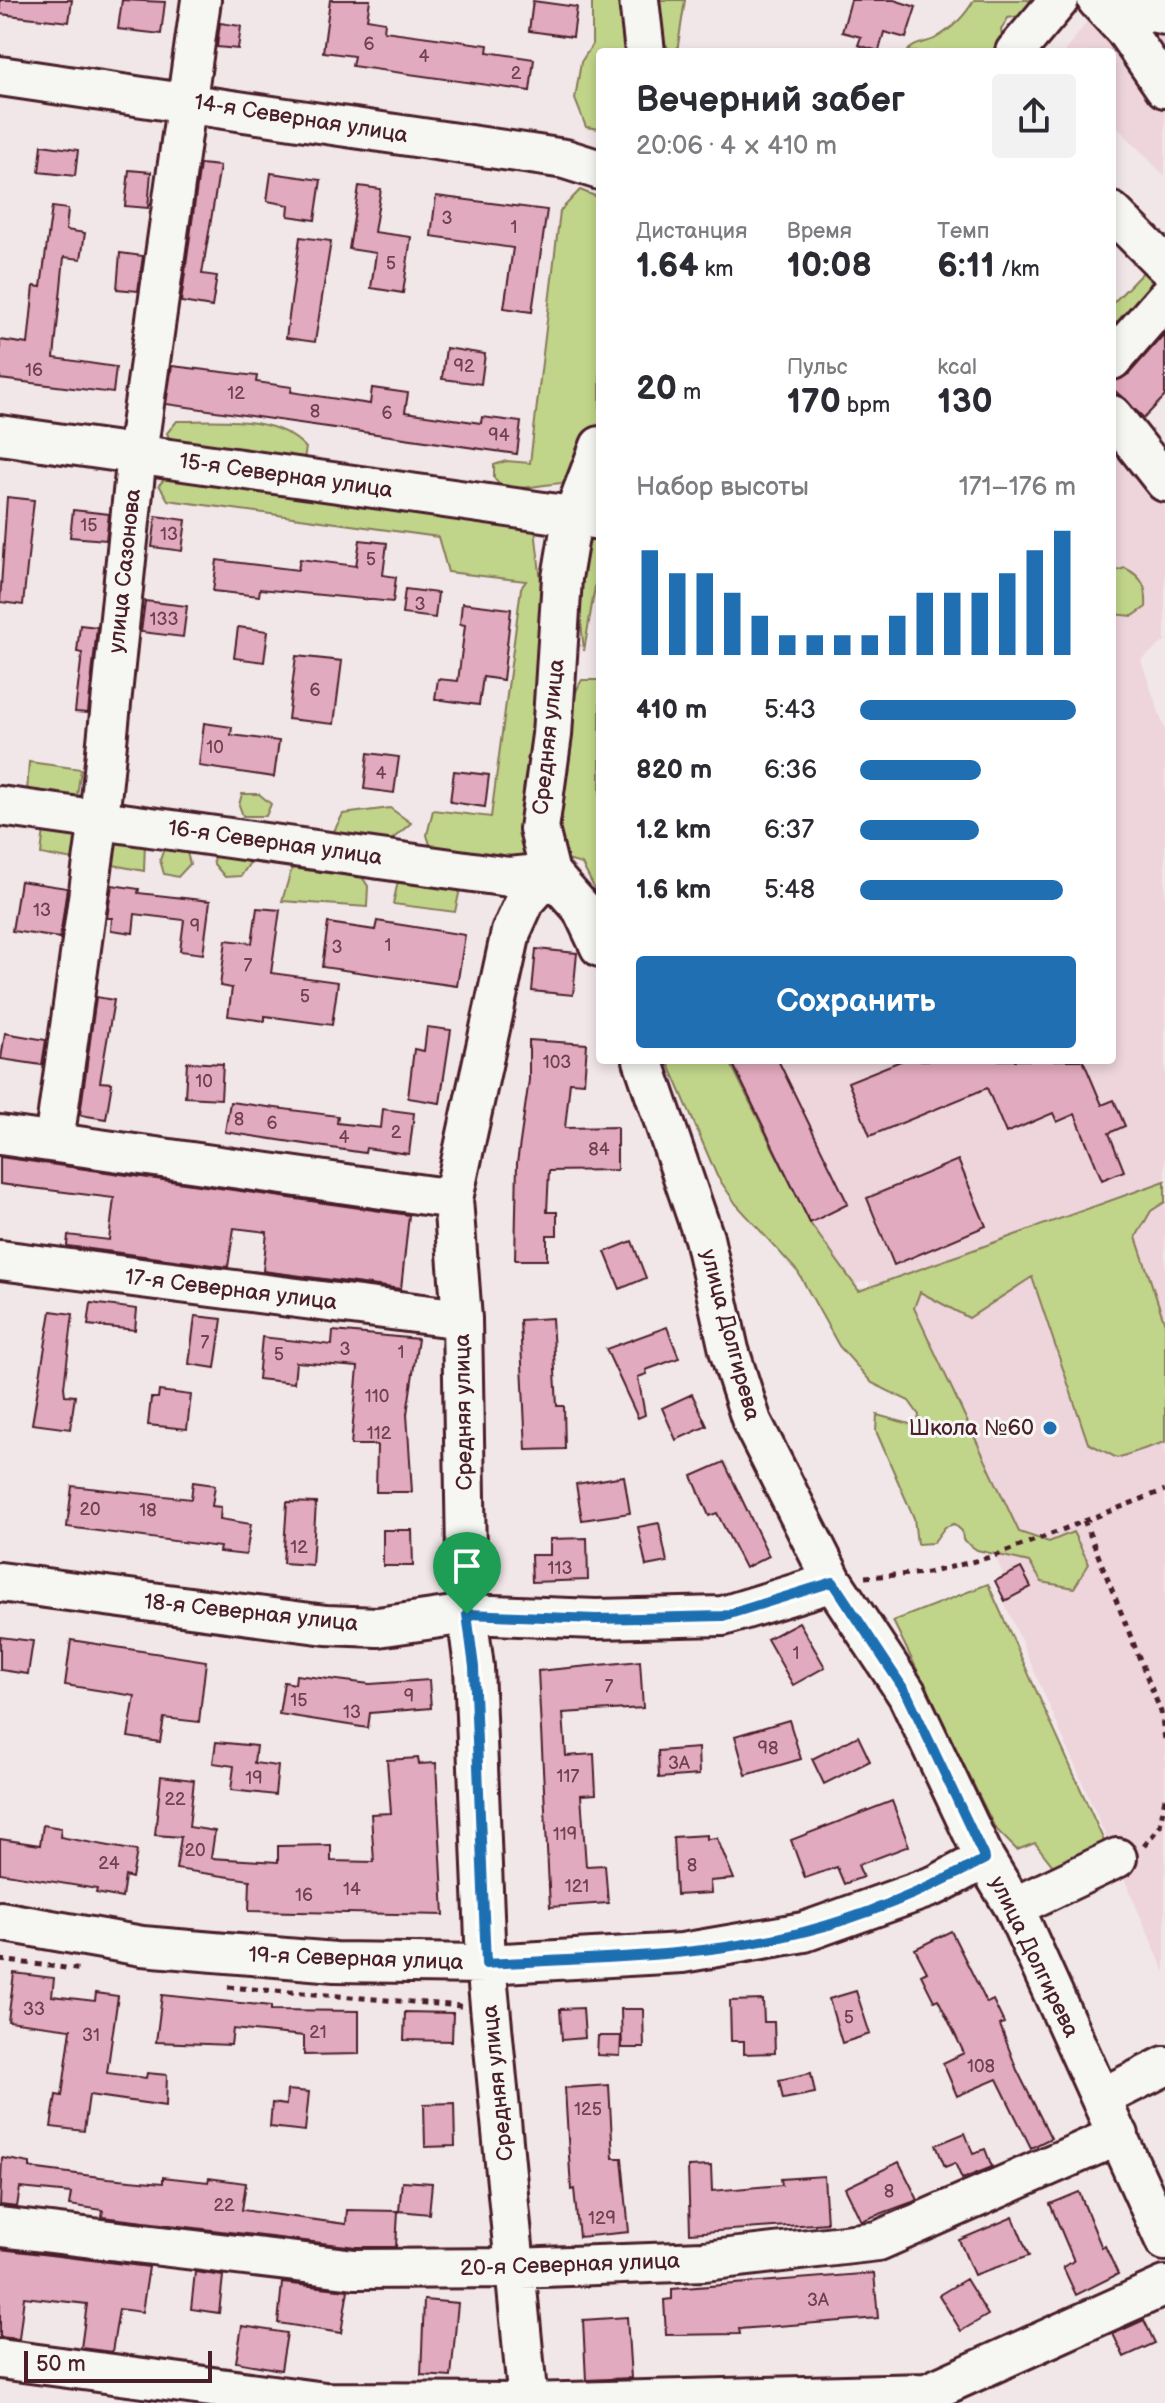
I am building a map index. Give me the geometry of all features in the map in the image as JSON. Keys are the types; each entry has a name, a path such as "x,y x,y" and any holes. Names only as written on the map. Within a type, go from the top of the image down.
{"street":[{"name":"улица Сазонова","path":"54,1142 99,819 137,454 201,0"},
{"path":"639,0 645,48"},
{"path":"1018,48 1059,0"},
{"path":"1104,7 1165,15"},
{"path":"1104,7 1165,88"},
{"name":"14-я Северная улица","path":"0,76 565,159 596,169"},
{"path":"1116,216 1165,265"},
{"path":"1116,355 1165,299"},
{"path":"1116,420 1165,482"},
{"name":"15-я Северная улица","path":"0,435 586,520"},
{"name":"Средняя улица","path":"528,2403 486,1964 474,1667 467,1614 462,1319 453,1199 511,932 525,901 550,873 539,829 552,735 562,578 586,520 596,467"},
{"name":"16-я Северная улица","path":"0,806 509,877 550,873"},
{"path":"550,873 582,909 596,939"},
{"name":"улица Долгирева","path":"644,1064 704,1238 729,1350 752,1422 833,1582 907,1694 985,1859 1014,1907 1165,2241"},
{"path":"0,1135 453,1199"},
{"name":"17-я Северная улица","path":"0,1260 462,1319"},
{"name":"18-я Северная улица","path":"0,1582 326,1625 378,1627 467,1614 596,1619 723,1616 833,1582"},
{"path":"1014,1907 1117,1858"},
{"name":"19-я Северная улица","path":"0,1921 142,1946 335,1962 486,1964 682,1953 804,1932 936,1885 985,1859"},
{"path":"1101,2098 1165,2066"},
{"name":"20-я Северная улица","path":"0,2227 355,2269 516,2268 704,2261 878,2241 1119,2135"},
{"path":"0,2359 325,2402 528,2403 927,2393 1165,2286"}],"path":[{"path":"833,1582 928,1573 994,1556 1165,1490"},
{"path":"1084,1520 1161,1712 1165,1740"},
{"path":"1117,1858 1148,1843 1160,1826 1165,1797"}],"shaded area":[{"path":"1103,0 1165,0 1165,176 1116,126 1116,48 1067,48"},
{"path":"1116,445 1165,506 1165,641 1141,660 1165,730 1165,1973 995,1581 1004,1576 868,1280 840,1290 733,1064 1116,1064"}],"green space":[{"path":"592,0 633,0 639,48 596,48 596,128 586,127 575,99 581,62 592,45"},
{"path":"655,0 685,0 678,48 668,48 655,28"},
{"path":"974,0 1030,0 1025,15 1008,18 1001,30 1004,48 911,48 932,40 963,16"},
{"path":"580,190 596,196 596,439 577,471 564,483 502,488 494,478 494,465 506,461 530,463 560,211"},
{"path":"1153,262 1165,277 1116,344 1116,300"},
{"path":"177,421 246,422 279,429 306,448 304,459 173,448 167,433"},
{"path":"170,473 535,529 545,618 534,859 434,857 427,835 433,810 491,817 521,588 526,581 448,572 438,537 168,500 159,485"},
{"path":"596,532 596,581 584,651 577,583 587,533"},
{"path":"1125,568 1143,583 1146,607 1133,616 1116,614 1116,571"},
{"path":"582,680 596,680 596,891 582,864 556,857 567,737 576,693"},
{"path":"29,762 81,769 77,795 66,799 27,792"},
{"path":"242,794 259,794 271,804 266,816 243,816 239,805"},
{"path":"390,808 411,823 380,850 350,848 334,831 343,814"},
{"path":"45,821 89,830 84,862 41,854"},
{"path":"120,828 145,842 144,871 103,863"},
{"path":"165,846 186,849 190,864 178,877 164,874 160,860"},
{"path":"212,851 244,852 251,861 241,876 225,877 214,864"},
{"path":"294,861 360,874 368,886 367,907 282,901"},
{"path":"455,878 460,889 455,912 393,904 398,881"},
{"path":"669,1064 731,1064 810,1223 859,1291 1165,1181 1165,1202 1151,1211 1136,1237 1165,1324 1165,1442 1117,1458 1088,1443 1032,1277 969,1318 920,1292 914,1308 1019,1532 1049,1542 1073,1532 1089,1564 1074,1588 1042,1582 1029,1562 977,1550 963,1540 962,1531 954,1524 945,1527 933,1543 917,1544 914,1518 876,1431 877,1415 917,1426 919,1415 909,1401 872,1383 839,1346 798,1272 736,1204 717,1176"},
{"path":"988,1584 1104,1841 1097,1850 1053,1866 1035,1843 1017,1850 995,1828 893,1621"}],"building":[{"path":"0,0 72,0 69,22 0,14"},
{"path":"122,0 165,2 161,34 118,29"},
{"path":"330,0 370,0 367,19 385,22 384,31 488,45 487,52 534,59 530,91 352,66 354,56 323,52"},
{"path":"851,0 894,0 916,7 906,38 884,32 880,48 858,45 861,37 842,32"},
{"path":"533,1 577,7 573,37 529,31"},
{"path":"220,23 241,26 238,49 217,47"},
{"path":"42,145 78,150 75,176 39,172"},
{"path":"200,164 220,166 202,274 217,276 212,307 181,302"},
{"path":"129,170 151,172 148,208 125,206"},
{"path":"271,173 321,180 315,220 288,216 289,205 267,201"},
{"path":"359,186 381,189 374,232 411,237 403,293 371,288 376,253 349,249"},
{"path":"436,196 547,210 532,312 504,308 513,248 431,236"},
{"path":"52,207 68,209 66,230 85,233 81,259 64,257 54,358 116,367 113,393 0,379 0,340 28,344 34,286 41,287"},
{"path":"300,237 331,241 315,342 286,338"},
{"path":"120,253 143,256 138,291 117,289"},
{"path":"1165,333 1165,396 1144,418 1116,392 1116,379 1129,374"},
{"path":"446,348 485,354 481,384 442,379"},
{"path":"172,366 257,376 256,382 292,387 291,392 370,404 372,388 408,393 405,412 481,423 482,417 521,422 517,454 166,404"},
{"path":"7,497 34,500 23,605 0,602"},
{"path":"73,510 109,514 106,540 70,537"},
{"path":"156,516 186,520 182,551 152,547"},
{"path":"360,540 387,543 383,575 396,577 393,602 260,589 259,596 213,591 217,560 298,570 300,559 356,566"},
{"path":"405,589 438,593 435,618 402,614"},
{"path":"145,601 187,606 183,637 141,632"},
{"path":"462,603 511,609 503,680 483,677 479,705 435,699 438,679 458,681 465,625 460,624"},
{"path":"80,625 97,627 88,713 75,712 82,653 77,652"},
{"path":"238,627 268,631 264,662 234,658"},
{"path":"296,656 342,661 334,724 288,719"},
{"path":"204,723 232,727 231,735 279,741 274,777 199,766"},
{"path":"368,753 399,757 394,793 364,789"},
{"path":"454,771 489,775 485,807 450,802"},
{"path":"20,881 67,888 60,938 12,931"},
{"path":"112,885 139,889 138,893 210,901 203,954 180,951 184,920 135,914 133,933 111,930 112,918 107,918"},
{"path":"257,908 280,910 271,973 338,982 332,1025 265,1016 265,1021 228,1016 232,988 220,986 226,940 252,943"},
{"path":"377,921 465,935 457,986 322,967 328,923 375,930"},
{"path":"536,949 577,953 573,995 532,991"},
{"path":"96,997 114,1000 100,1082 112,1083 106,1119 80,1115"},
{"path":"427,1027 451,1030 440,1103 408,1098 414,1049 424,1051"},
{"path":"5,1033 46,1040 42,1065 1,1059"},
{"path":"529,1040 587,1044 584,1083 570,1082 565,1128 617,1127 617,1170 549,1171 547,1212 557,1212 557,1235 547,1235 547,1260 515,1260 517,1163 529,1080"},
{"path":"187,1062 223,1064 221,1099 185,1097"},
{"path":"733,1064 780,1064 848,1204 810,1223"},
{"path":"893,1064 1085,1064 1102,1105 1114,1100 1125,1126 1109,1133 1124,1171 1102,1180 1075,1114 1057,1122 1053,1113 1006,1133 987,1088 870,1136 848,1082"},
{"path":"230,1102 338,1116 337,1123 381,1128 383,1109 414,1113 409,1154 366,1148 365,1153 225,1132"},
{"path":"0,1157 409,1215 401,1289 263,1271 267,1232 234,1228 228,1267 67,1246 68,1235 109,1240 114,1198 0,1184"},
{"path":"958,1160 986,1226 894,1265 867,1198"},
{"path":"632,1241 646,1278 620,1289 605,1252"},
{"path":"91,1303 137,1309 135,1330 88,1325"},
{"path":"51,1311 73,1314 64,1387 65,1395 75,1396 70,1429 32,1424"},
{"path":"195,1316 222,1319 215,1368 189,1364"},
{"path":"552,1318 557,1406 564,1406 565,1449 526,1450 520,1320"},
{"path":"667,1327 679,1358 646,1370 647,1374 638,1377 645,1415 638,1418 606,1349"},
{"path":"333,1331 418,1339 407,1414 412,1492 376,1492 377,1445 351,1445 358,1367 296,1362 294,1383 258,1379 262,1337 332,1345"},
{"path":"159,1391 191,1395 187,1429 148,1425 151,1398 158,1398"},
{"path":"692,1394 707,1426 676,1440 662,1408"},
{"path":"724,1462 769,1556 745,1568 717,1513 709,1516 692,1476"},
{"path":"624,1476 630,1513 582,1520 576,1484"},
{"path":"193,1482 215,1485 212,1506 221,1507 220,1519 251,1524 246,1555 219,1552 220,1547 67,1527 72,1486 191,1499"},
{"path":"287,1502 316,1503 312,1565 283,1563"},
{"path":"659,1523 667,1562 646,1566 638,1527"},
{"path":"383,1530 412,1530 413,1566 383,1566"},
{"path":"587,1538 588,1580 532,1582 531,1555 550,1555 550,1539"},
{"path":"1021,1568 1031,1587 1005,1601 995,1581"},
{"path":"799,1622 825,1667 793,1685 767,1639"},
{"path":"0,1637 33,1641 28,1674 0,1670"},
{"path":"71,1640 206,1661 199,1722 164,1718 160,1742 128,1737 135,1696 65,1685"},
{"path":"640,1661 643,1708 563,1713 566,1756 594,1754 596,1794 581,1795 586,1866 605,1865 608,1903 550,1907 538,1671"},
{"path":"296,1675 370,1684 429,1680 431,1708 370,1713 368,1728 279,1714 284,1682 295,1684"},
{"path":"789,1720 801,1759 746,1775 735,1736"},
{"path":"858,1736 870,1761 824,1784 812,1759"},
{"path":"216,1742 256,1746 254,1763 278,1766 275,1795 231,1790 234,1766 213,1763"},
{"path":"698,1748 699,1775 659,1778 658,1751"},
{"path":"418,1758 419,1764 436,1763 444,1915 249,1911 250,1880 176,1869 181,1837 155,1835 161,1776 194,1780 189,1827 215,1831 211,1858 278,1862 278,1846 331,1845 331,1861 374,1862 371,1814 391,1813 387,1760"},
{"path":"892,1801 909,1846 858,1865 863,1877 844,1884 837,1867 805,1878 791,1840"},
{"path":"43,1825 61,1828 60,1837 137,1851 132,1878 125,1876 122,1898 96,1893 97,1889 0,1873 0,1839 40,1845"},
{"path":"707,1835 707,1839 717,1838 734,1879 710,1881 711,1893 676,1895 673,1837"},
{"path":"951,1931 987,2003 993,2000 1004,2023 1000,2025 1017,2070 1051,2138 1031,2148 997,2079 957,2096 943,2063 964,2053 938,1999 934,2001 921,1975 927,1972 915,1949"},
{"path":"14,1973 54,1978 52,1996 95,2001 96,1993 118,1996 107,2073 146,2078 147,2073 167,2075 166,2106 89,2095 84,2131 51,2127 56,2095 62,2096 71,2029 8,2021"},
{"path":"856,1991 870,2034 842,2043 829,1999"},
{"path":"162,1995 271,2006 271,2010 359,2011 359,2054 304,2055 304,2036 233,2029 231,2045 156,2042"},
{"path":"763,2000 764,2022 774,2022 775,2053 744,2054 744,2041 731,2041 730,2001"},
{"path":"583,2008 585,2038 562,2040 560,2009"},
{"path":"621,2009 643,2009 644,2048 622,2048"},
{"path":"405,2012 453,2013 452,2041 404,2040"},
{"path":"598,2036 621,2036 620,2056 597,2055"},
{"path":"811,2073 815,2093 783,2099 779,2080"},
{"path":"609,2085 613,2158 622,2158 629,2232 579,2237 574,2189 571,2190 565,2088"},
{"path":"287,2090 309,2092 305,2131 270,2127 272,2103 286,2105"},
{"path":"454,2103 455,2146 425,2147 424,2104"},
{"path":"965,2133 973,2153 985,2149 992,2167 962,2179 955,2163 945,2167 936,2145"},
{"path":"2,2158 30,2163 30,2168 108,2178 163,2183 163,2177 208,2182 209,2178 246,2183 242,2210 346,2224 347,2210 398,2211 396,2247 356,2247 102,2217 103,2210 69,2205 71,2193 20,2188 17,2207 0,2205"},
{"path":"899,2162 918,2200 861,2221 845,2188"},
{"path":"711,2166 712,2191 782,2185 781,2179 824,2176 827,2223 690,2233 688,2167"},
{"path":"402,2181 432,2183 429,2214 399,2211"},
{"path":"1079,2192 1102,2248 1105,2246 1118,2274 1076,2295 1063,2267 1074,2261 1050,2204"},
{"path":"1013,2217 1029,2256 974,2275 959,2240"},
{"path":"0,2249 149,2267 142,2312 119,2309 112,2352 81,2348 87,2304 24,2297 19,2339 0,2337"},
{"path":"195,2272 223,2276 219,2313 191,2309"},
{"path":"874,2273 878,2318 739,2329 740,2334 666,2335 664,2300 672,2299 672,2289"},
{"path":"966,2279 988,2315 961,2331 939,2295"},
{"path":"282,2283 348,2290 341,2333 278,2323"},
{"path":"424,2300 458,2303 451,2377 421,2375"},
{"path":"627,2317 631,2378 586,2380 583,2320"},
{"path":"1144,2320 1155,2343 1124,2357 1113,2334"},
{"path":"242,2326 287,2333 281,2370 236,2362"}],"place":[{"name":"Школа №60","path":"1050,1428"}],"route":[{"path":"833,1582 907,1694 985,1859 936,1885 804,1932 682,1953 486,1964 474,1667 467,1614 596,1619 723,1616 833,1582"}]}
